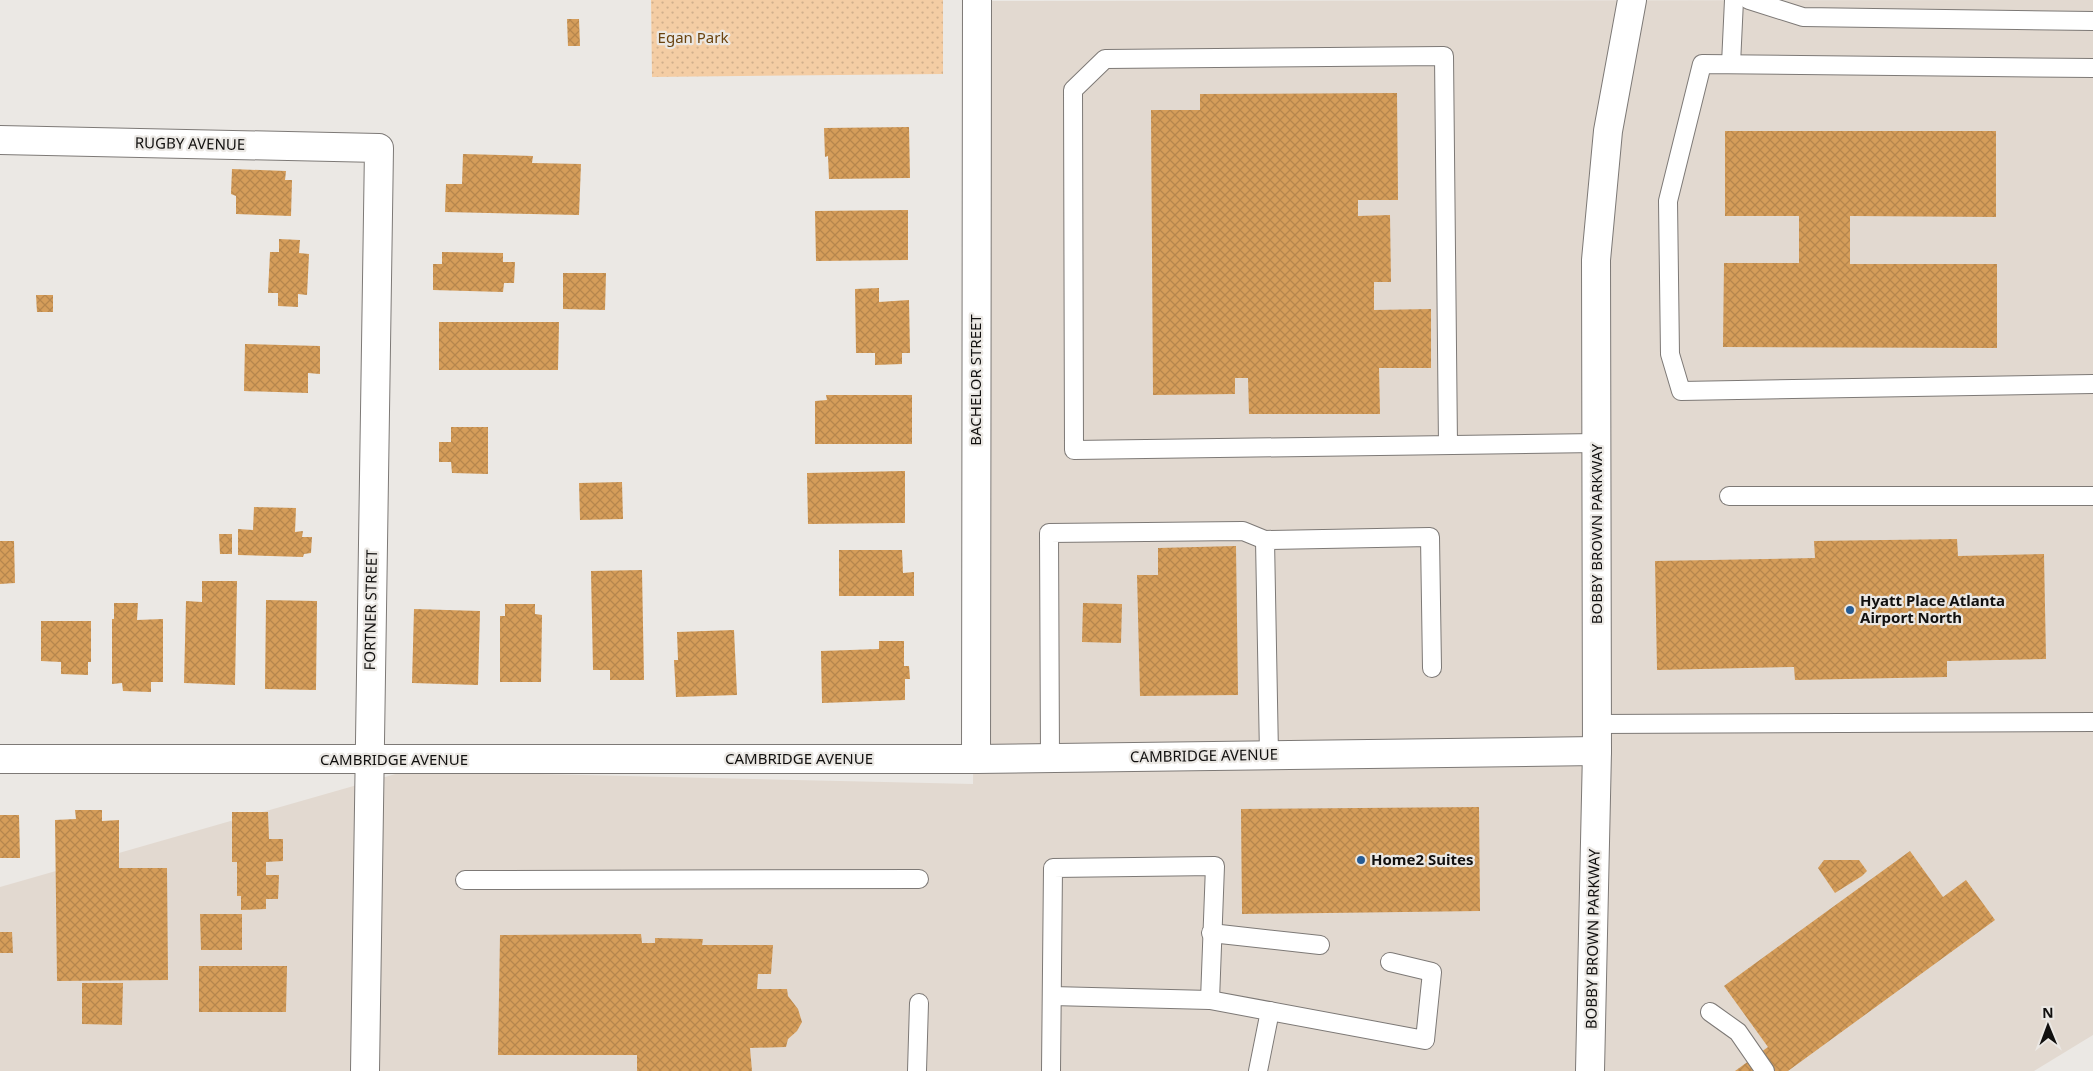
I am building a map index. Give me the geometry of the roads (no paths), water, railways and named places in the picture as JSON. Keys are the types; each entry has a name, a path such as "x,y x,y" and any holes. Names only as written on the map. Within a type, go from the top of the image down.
{"street":[{"name":"BACHELOR STREET","path":"976,759 977,0"},
{"name":"BOBBY BROWN PARKWAY","path":"1590,1071 1598,751 1596,260 1608,132 1632,0"},
{"name":"RUGBY AVENUE","path":"0,140 379,148"},
{"name":"FORTNER STREET","path":"365,1071 368,760 379,148"},
{"name":"CAMBRIDGE AVENUE","path":"0,759 976,759 1598,751"}],"lane":[{"path":"1731,64 1734,0"},
{"path":"1749,0 1803,17 2093,21"},
{"path":"1448,445 1444,56 1105,59 1073,90 1074,450 1448,445 1597,443"},
{"path":"2093,68 1702,64 1668,201 1670,354 1681,391 2093,384"},
{"path":"1729,496 2093,496"},
{"path":"1050,758 1049,533 1243,531 1265,540 1430,537 1432,668"},
{"path":"1265,540 1269,755"},
{"path":"1598,724 2093,722"},
{"path":"1051,1071 1053,868 1215,866 1210,1000"},
{"path":"465,880 919,878"},
{"path":"1212,934 1320,945"},
{"path":"1052,996 1210,1000 1425,1040 1432,972 1390,962"},
{"path":"917,1071 919,1003"},
{"path":"1258,1071 1270,1011"},
{"path":"1710,1012 1738,1032 1765,1071"}],"place":[{"name":"Hyatt Place Atlanta Airport North","path":"1850,610"},
{"name":"Home2 Suites","path":"1361,860"}],"park label":[{"name":"Egan Park","path":"693,38"}]}
